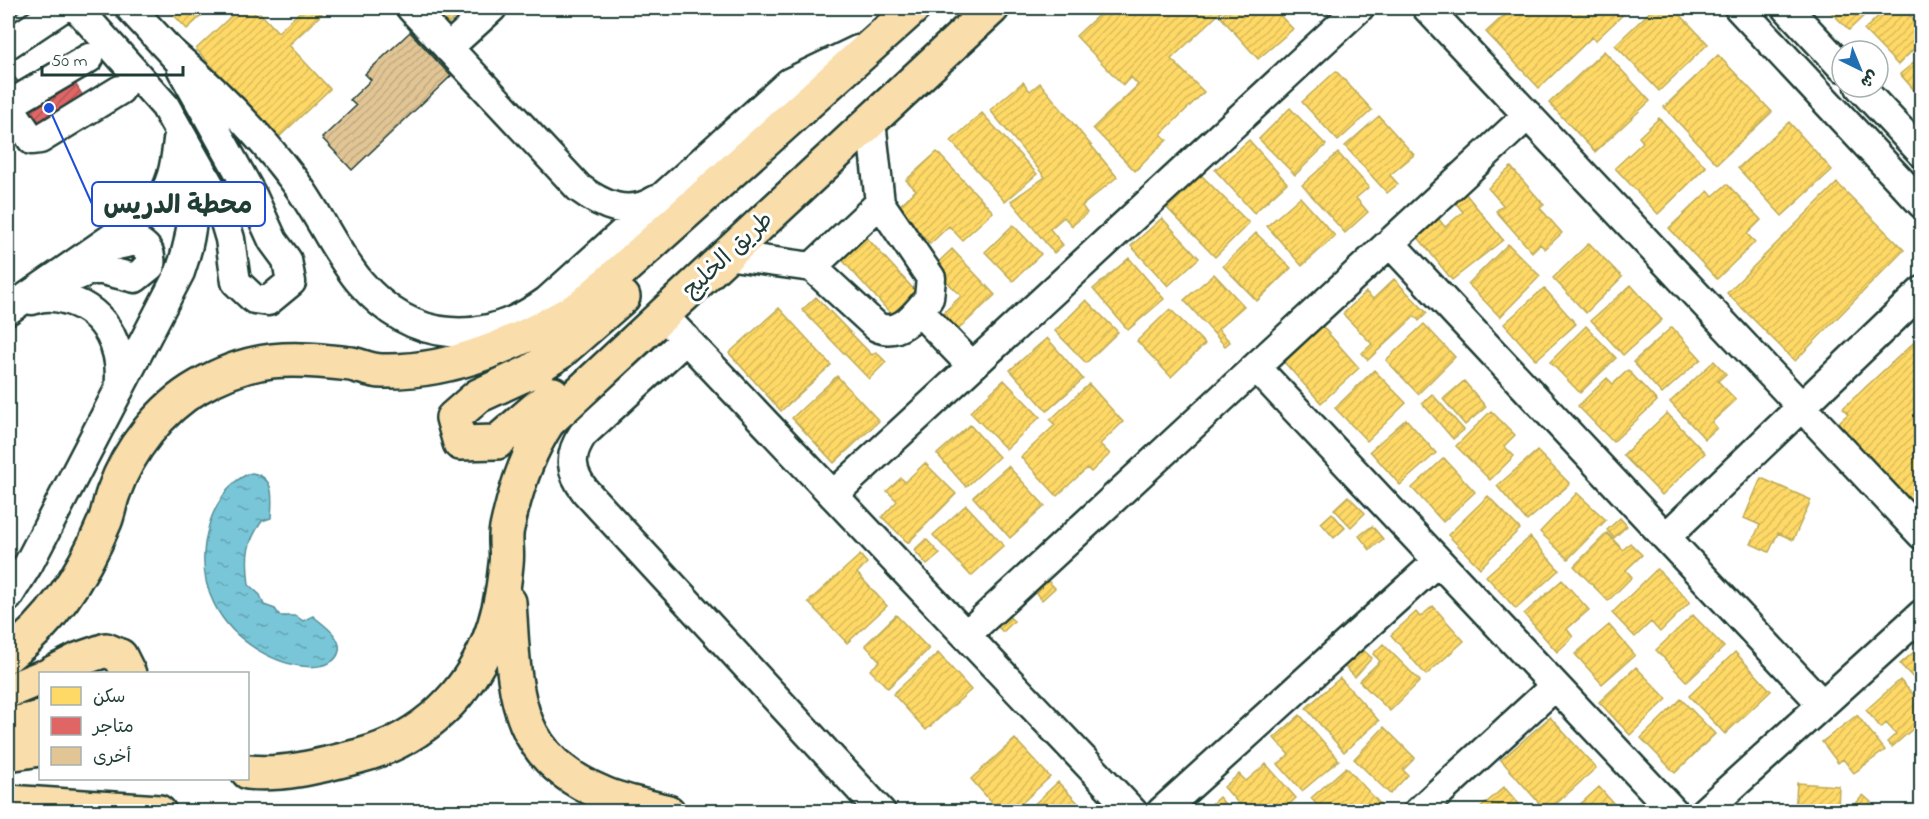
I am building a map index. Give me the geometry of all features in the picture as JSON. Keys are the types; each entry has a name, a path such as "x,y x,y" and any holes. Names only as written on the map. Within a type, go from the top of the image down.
{"main road":[{"path":"8,655 56,609 82,567 105,520 125,466 145,436 169,409 196,388 218,376 265,361 298,358 363,366 380,371 455,363 536,333 582,306 914,8"},
{"name":"طريق الخليج","path":"507,563 506,530 525,466 548,422 992,8"},
{"path":"662,314 599,354 497,442 460,443 453,418 478,396 530,372 588,330 670,252 713,188"},
{"path":"249,772 267,774 309,768 372,753 428,723 473,674 488,647 507,563"},
{"path":"507,563 514,670 524,724 559,768 582,783 603,794 668,812"},
{"path":"55,672 80,659 106,651 120,656 128,672"},
{"path":"8,691 39,678"},
{"path":"8,725 39,718"},
{"path":"8,754 39,749"},
{"path":"8,802 159,812"}],"street":[{"path":"8,45 62,8"},
{"path":"77,8 96,46 186,140 219,202 230,239 236,282 243,292 254,299 268,301 291,282 287,260 273,241 252,197 170,51"},
{"path":"130,8 255,149 340,270 372,310 414,339 445,346 496,341 536,333"},
{"path":"411,8 579,188 598,202 625,210 638,209 669,192"},
{"path":"448,48 492,8"},
{"path":"833,495 1359,8"},
{"path":"1427,8 1922,535"},
{"path":"1739,8 1922,204"},
{"path":"1787,8 1830,54"},
{"path":"170,51 222,96 292,178 358,280 389,310 426,329 463,334 507,324 547,301 789,83 879,40"},
{"path":"96,46 14,102 13,112 32,140 40,139 133,86"},
{"path":"1871,99 1922,153"},
{"path":"966,635 1528,116"},
{"path":"726,255 812,267 877,327 888,332 898,330 929,298 931,278 880,203 871,122"},
{"path":"8,310 155,208 167,192 186,140"},
{"path":"8,597 29,563 118,395 180,272 191,241 194,206 186,140"},
{"path":"579,188 594,212 596,224 593,244 580,270"},
{"path":"812,267 880,203"},
{"path":"8,310 40,296 66,279 91,270 102,270 135,278 150,266 150,254 136,241 117,243 93,251"},
{"path":"1390,243 1822,704"},
{"path":"1666,537 1922,291"},
{"path":"40,296 59,297 78,303 104,322 117,350 121,376 118,395"},
{"path":"919,310 972,366"},
{"path":"662,314 1133,812"},
{"path":"686,339 583,434 575,446 572,458 573,470 586,492 881,812"},
{"path":"1256,367 1674,812"},
{"path":"1161,812 1438,561"},
{"path":"1704,812 1922,614"},
{"path":"1418,812 1555,686"}],"water":[{"path":"252,473 260,475 269,484 272,504 271,518 262,521 252,537 247,559 249,585 260,595 264,605 275,609 280,616 296,616 303,621 313,616 330,631 337,640 339,651 330,663 310,667 285,662 258,650 233,631 214,604 204,570 208,529 218,503 230,487"}],"building: سكن":[{"path":"167,8 210,8 187,29"},
{"path":"240,8 250,8 257,16 260,13 278,32 304,8 317,8 322,14 289,45 330,89 278,138 196,49"},
{"path":"424,8 466,8 443,28"},
{"path":"1106,8 1225,8 1171,59 1204,92 1161,134 1167,140 1135,171 1093,128 1138,85 1131,77 1123,85 1076,36"},
{"path":"1230,8 1273,8 1293,29 1258,59 1220,16"},
{"path":"1512,8 1630,8 1595,41 1592,37 1539,88 1486,32"},
{"path":"1654,8 1674,8 1708,44 1659,91 1615,45"},
{"path":"1827,8 1872,8 1849,30"},
{"path":"1887,8 1902,8 1922,27 1922,41 1898,65 1890,57 1890,39 1873,39 1864,30"},
{"path":"1604,51 1650,101 1595,152 1549,103"},
{"path":"1718,55 1772,112 1717,164 1664,107"},
{"path":"1922,56 1922,99 1900,74"},
{"path":"1336,71 1372,110 1338,141 1302,102"},
{"path":"1023,82 1030,91 1040,83 1117,177 1082,206 1087,213 1072,226 1064,217 1050,229 1063,245 1054,253 1011,201 1045,177 990,110"},
{"path":"1290,108 1326,145 1295,175 1259,139"},
{"path":"982,113 1037,174 1005,202 951,141"},
{"path":"1379,116 1414,155 1390,175 1398,184 1387,193 1345,146"},
{"path":"1659,118 1706,167 1658,214 1615,168 1643,142 1639,137"},
{"path":"1789,122 1832,170 1782,216 1738,168"},
{"path":"1249,140 1287,183 1254,213 1215,170"},
{"path":"937,152 993,212 962,240 949,226 930,244 897,208 916,190 906,180"},
{"path":"1338,153 1369,187 1356,198 1368,212 1345,233 1302,185"},
{"path":"1511,167 1544,205 1540,208 1562,233 1545,249 1540,244 1532,252 1496,211 1503,205 1488,188"},
{"path":"1200,174 1249,223 1215,257 1166,207"},
{"path":"1837,183 1904,250 1795,361 1727,293"},
{"path":"1727,184 1761,220 1747,234 1755,242 1717,279 1669,228 1708,191 1713,196"},
{"path":"1465,193 1503,240 1452,280 1417,236 1438,218 1445,227 1463,212 1455,202"},
{"path":"1300,197 1335,236 1302,266 1267,226"},
{"path":"1162,218 1199,258 1168,286 1131,246"},
{"path":"1013,225 1041,254 1013,281 985,252"},
{"path":"860,230 917,293 892,315 835,252"},
{"path":"1256,233 1291,268 1257,301 1223,266"},
{"path":"1589,243 1622,277 1586,313 1553,278"},
{"path":"1508,244 1540,276 1500,317 1468,284"},
{"path":"952,249 995,295 948,339 933,323 961,296 933,267"},
{"path":"1129,258 1164,299 1128,330 1093,289"},
{"path":"1214,274 1244,306 1218,329 1230,342 1225,346 1184,300"},
{"path":"1394,279 1427,313 1419,321 1415,316 1368,360 1362,353 1372,344 1343,314 1366,292 1373,299"},
{"path":"1631,285 1662,320 1623,355 1591,320"},
{"path":"1544,288 1576,324 1536,360 1504,324"},
{"path":"816,297 872,355 876,352 886,362 869,379 802,310"},
{"path":"1086,300 1118,332 1086,363 1055,331"},
{"path":"779,308 831,365 781,411 729,353"},
{"path":"1170,309 1205,344 1171,377 1137,341"},
{"path":"1424,324 1455,357 1418,394 1386,360"},
{"path":"1322,326 1359,368 1321,403 1283,361"},
{"path":"1586,326 1616,358 1580,393 1550,362"},
{"path":"1672,327 1701,359 1662,394 1633,362"},
{"path":"1922,335 1922,513 1838,423 1848,414 1843,408"},
{"path":"1047,338 1083,379 1047,411 1010,370"},
{"path":"1714,361 1726,374 1718,381 1736,400 1712,422 1717,428 1705,439 1670,402"},
{"path":"1374,370 1406,403 1367,441 1335,408"},
{"path":"1628,370 1657,401 1613,442 1578,406 1607,378 1613,384"},
{"path":"837,376 879,421 834,463 792,418"},
{"path":"1004,380 1040,417 1006,449 970,412"},
{"path":"1464,381 1486,407 1465,425 1443,399"},
{"path":"1089,384 1123,422 1100,444 1110,454 1091,472 1087,468 1057,496 1021,457 1055,425 1050,420"},
{"path":"1432,394 1464,430 1453,439 1422,403"},
{"path":"1491,411 1515,435 1504,446 1514,456 1490,480 1456,446"},
{"path":"1667,413 1705,453 1662,495 1623,455"},
{"path":"1406,419 1436,453 1400,485 1370,451"},
{"path":"970,425 999,457 966,487 937,454"},
{"path":"1537,451 1570,484 1527,521 1497,486"},
{"path":"1444,458 1475,492 1443,522 1412,488"},
{"path":"925,463 956,494 908,543 882,517 897,501 887,491 901,478 905,482"},
{"path":"1008,466 1045,506 1010,538 973,497"},
{"path":"1761,478 1811,500 1793,540 1778,533 1769,552 1751,544 1760,525 1744,518"},
{"path":"1577,493 1606,520 1568,559 1540,532"},
{"path":"1348,496 1365,513 1351,527 1334,509"},
{"path":"1488,496 1520,529 1480,568 1448,535"},
{"path":"966,505 1004,546 971,576 933,535"},
{"path":"1332,513 1345,528 1334,538 1321,523"},
{"path":"1620,518 1627,526 1614,538 1607,530"},
{"path":"1372,526 1383,539 1370,550 1359,536"},
{"path":"1607,533 1623,550 1630,543 1642,555 1626,570 1632,577 1608,601 1574,566"},
{"path":"1530,537 1559,570 1516,609 1486,576"},
{"path":"926,539 940,554 927,565 914,550"},
{"path":"860,555 867,563 857,573 887,606 847,643 808,602"},
{"path":"1657,569 1690,602 1660,632 1651,622 1635,637 1612,613"},
{"path":"1043,576 1055,588 1042,600 1031,588"},
{"path":"1562,580 1589,610 1567,629 1573,637 1557,652 1524,614"},
{"path":"1433,606 1464,641 1426,675 1391,635 1416,612 1420,617"},
{"path":"1004,612 1014,621 1003,632 994,623"},
{"path":"896,615 929,649 888,688 870,670 880,661 865,645"},
{"path":"1693,615 1724,647 1687,682 1656,650"},
{"path":"1609,625 1635,655 1602,684 1575,654"},
{"path":"1383,644 1420,681 1390,711 1359,681 1380,661 1373,654"},
{"path":"1922,645 1922,687 1900,664"},
{"path":"1360,647 1372,658 1355,677 1343,665"},
{"path":"1735,652 1771,691 1725,734 1689,696"},
{"path":"938,653 971,690 926,730 893,694"},
{"path":"1636,667 1667,699 1630,735 1599,702"},
{"path":"1340,678 1379,721 1344,752 1306,708"},
{"path":"1900,680 1922,704 1922,721 1892,747 1887,742 1896,734 1886,723 1881,728 1866,710"},
{"path":"1681,699 1715,734 1675,773 1641,738"},
{"path":"1300,715 1339,760 1302,791 1278,764 1289,755 1274,738"},
{"path":"1857,715 1885,750 1854,773 1843,759 1838,763 1822,742"},
{"path":"1550,717 1596,768 1547,812 1501,760"},
{"path":"1384,727 1415,758 1403,770 1408,775 1390,794 1354,759"},
{"path":"1015,739 1050,777 1012,812 1000,812 971,779"},
{"path":"1266,764 1296,798 1281,812 1246,812 1224,787 1239,774 1246,781"},
{"path":"1346,767 1382,806 1377,812 1323,812 1311,798"},
{"path":"1058,782 1079,804 1071,812 1026,812"},
{"path":"1797,783 1839,786 1838,812 1795,812"},
{"path":"1504,787 1526,812 1476,812"},
{"path":"1599,787 1621,812 1572,812"},
{"path":"1863,795 1871,802 1863,812 1849,812"},
{"path":"1219,797 1232,812 1203,812"},
{"path":"1080,805 1086,812 1074,812"}],"building: متاجر":[{"path":"70,75 89,106 30,143 11,112"}],"building: أخرى":[{"path":"8,8 15,8 19,11 8,21"},
{"path":"410,32 451,76 352,170 322,138 356,106 350,100 371,80 365,74"},
{"path":"8,70 20,84 8,94"}],"place":[{"name":"محطة الدريس","path":"49,108"}]}
